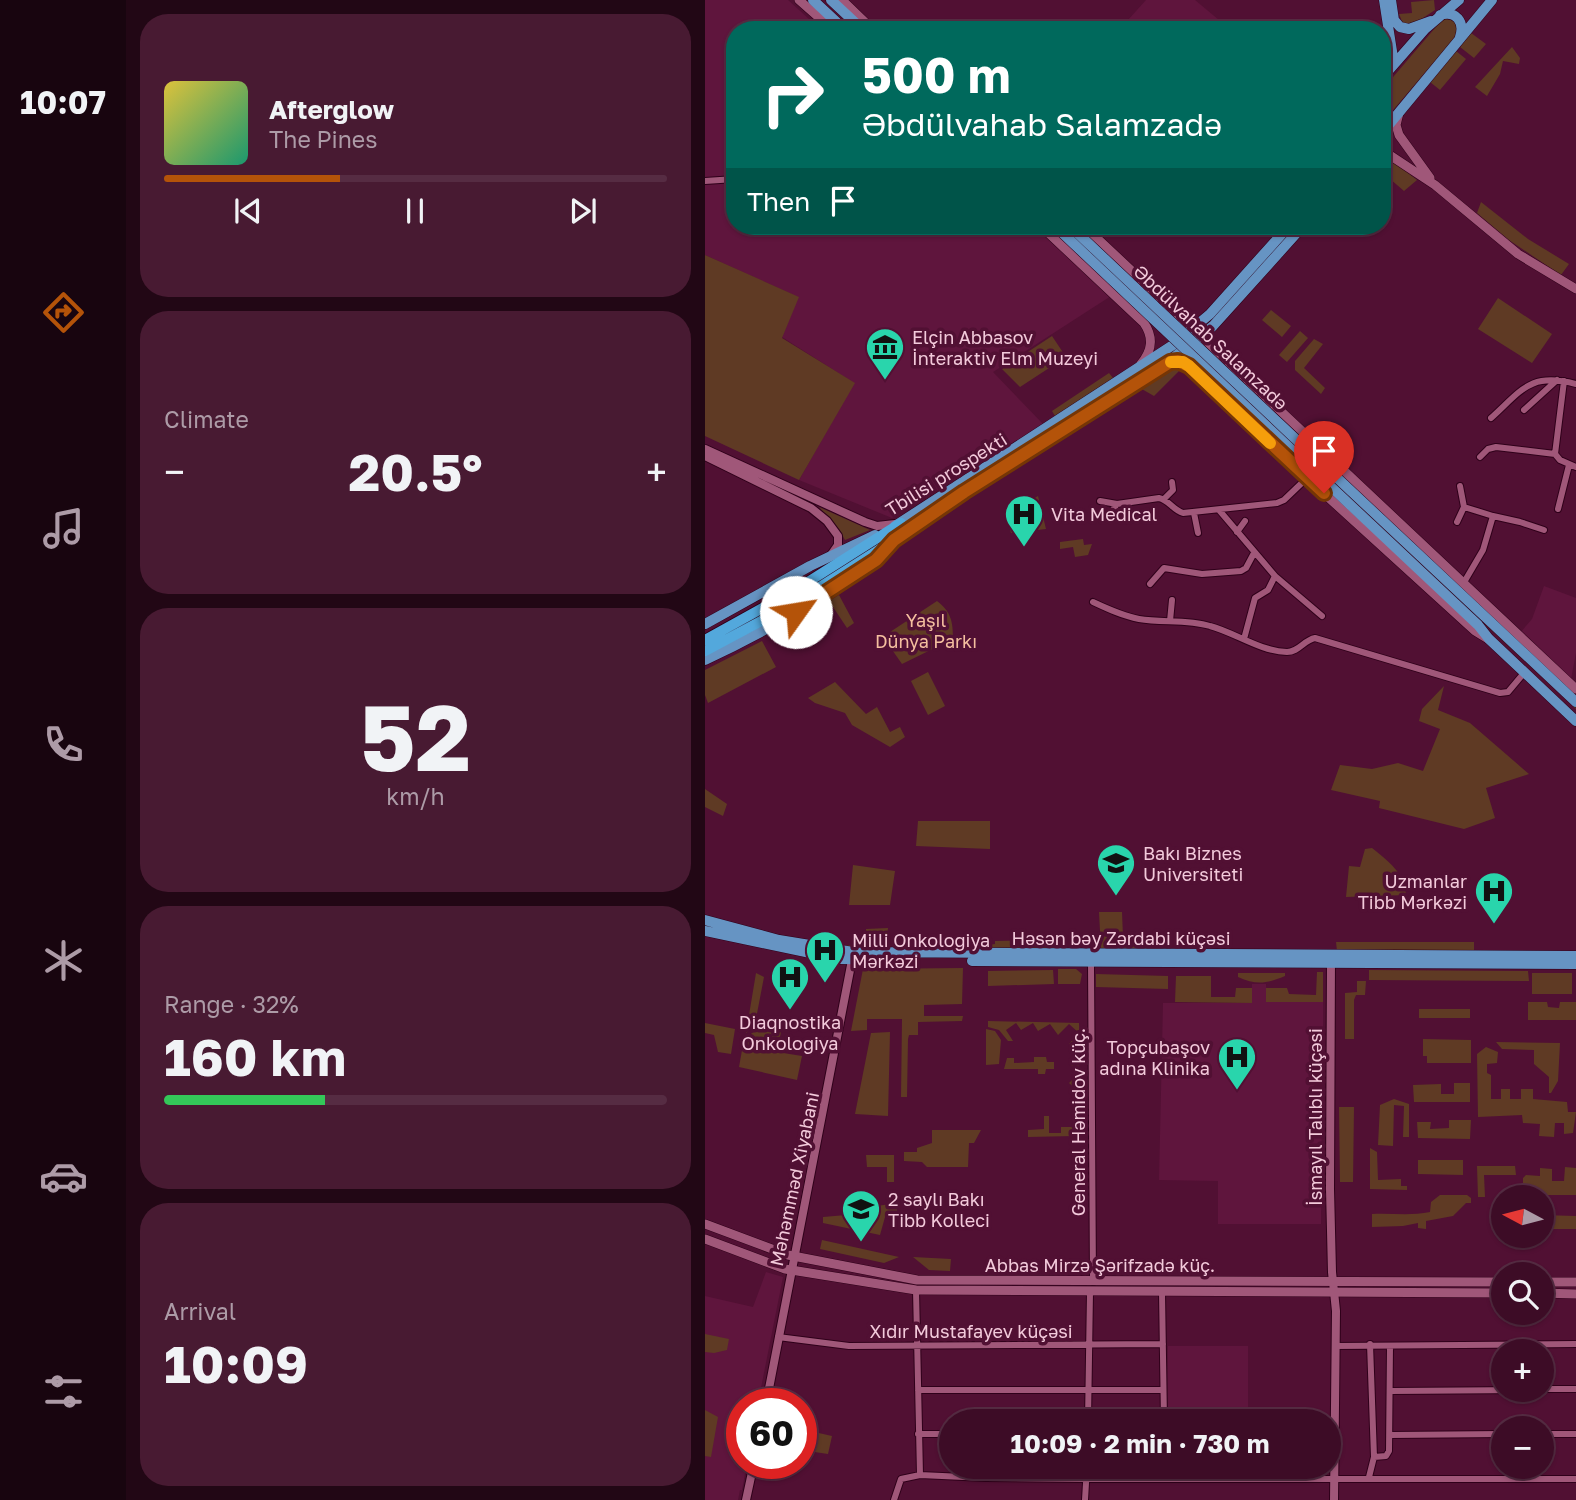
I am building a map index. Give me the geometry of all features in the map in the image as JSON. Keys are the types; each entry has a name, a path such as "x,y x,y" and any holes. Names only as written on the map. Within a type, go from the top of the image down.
{"highway":[{"path":"705,640 795,591 904,521"},
{"path":"705,651 793,604 894,540"}],"main road":[{"path":"799,0 823,21"},
{"path":"813,0 835,21"},
{"path":"1384,0 1387,21"},
{"path":"1391,0 1395,20 1400,27 1409,29 1450,14 1459,19 1462,28 1459,41"},
{"path":"1391,68 1437,18 1459,0"},
{"path":"1391,122 1492,0"},
{"path":"835,1 855,21"},
{"path":"835,1 859,21"},
{"path":"1391,45 1394,64"},
{"path":"1399,113 1396,125 1399,135 1425,175 1435,185 1518,254 1576,289"},
{"path":"1391,155 1425,175"},
{"name":"Əbdülvahab Salamzadə","path":"1051,235 1148,328 1151,340 1149,354 1137,369"},
{"name":"Əbdülvahab Salamzadə","path":"1065,235 1576,702"},
{"name":"Əbdülvahab Salamzadə","path":"1079,235 1576,722"},
{"name":"Əbdülvahab Salamzadə","path":"1093,235 1576,689"},
{"path":"1209,322 1282,235"},
{"path":"1197,333 1251,285 1293,235"},
{"path":"1134,313 1145,318 1157,315 1160,307 1155,294"},
{"name":"Tbilisi prospekti","path":"705,660 837,587 876,560 894,540 1160,366 1197,333"},
{"name":"Tbilisi prospekti","path":"705,624 829,557 904,521 1137,369 1197,333"},
{"name":"Əbdülvahab Salamzadə","path":"1160,366 1170,362 1183,362 1475,631 1489,639"},
{"path":"1215,390 1209,378 1213,369 1222,365 1234,368"},
{"name":"Həsən bəy Zərdabi küçəsi","path":"705,920 779,940 853,953 1331,959"},
{"name":"Həsən bəy Zərdabi küçəsi","path":"705,931 800,952 852,960 1091,962 1167,958"},
{"path":"1331,959 1576,956"},
{"path":"1331,959 1576,964"},
{"name":"Abbas Mirzə Şərifzadə küç.","path":"705,1224 794,1256 917,1280 1491,1282"},
{"name":"Abbas Mirzə Şərifzadə küç.","path":"705,1239 791,1270 916,1290 1483,1293"},
{"path":"1114,1281 1114,1292"},
{"path":"1483,1282 1483,1293 1491,1293"},
{"path":"1554,1282 1576,1282"},
{"path":"1554,1293 1576,1293"}],"street":[{"path":"705,181 726,180"},
{"path":"1491,418 1530,383 1560,381 1576,384"},
{"path":"1524,410 1560,381"},
{"path":"1555,454 1560,381"},
{"path":"1480,457 1496,447 1555,454 1573,466 1558,509"},
{"path":"705,449 790,494 819,513 836,531 838,545 829,557"},
{"path":"705,456 790,494 873,525 887,526 904,521"},
{"path":"1164,499 1176,511 1183,513 1277,503 1284,500 1307,478"},
{"path":"1100,501 1117,504 1164,499 1173,490 1172,482"},
{"path":"1457,522 1464,507 1460,486"},
{"path":"1102,516 1112,511 1117,504"},
{"path":"1464,507 1544,530"},
{"path":"1219,510 1275,576 1322,616"},
{"path":"1194,513 1198,533"},
{"path":"1463,584 1483,550 1493,516"},
{"path":"1237,532 1245,522"},
{"path":"1150,584 1163,568 1203,574 1241,571 1248,565 1254,552"},
{"path":"1244,639 1255,598 1268,590 1275,576"},
{"path":"1170,621 1172,600"},
{"path":"1093,602 1124,616 1209,625 1262,647 1287,652 1297,650 1307,640 1315,638 1500,693 1508,692 1525,673"},
{"name":"İsmayıl Talıblı küçəsi","path":"1331,959 1332,1280 1336,1311 1333,1409"},
{"name":"Məhəmməd Xiyabani","path":"769,1388 852,960"},
{"name":"General Həmidov küç.","path":"1091,962 1093,1282"},
{"path":"916,1290 920,1475"},
{"path":"1088,1409 1090,1292"},
{"path":"1162,1292 1164,1409"},
{"name":"Xıdır Mustafayev küçəsi","path":"778,1337 849,1346 1163,1344"},
{"path":"1369,1477 1374,1457 1370,1344"},
{"path":"1335,1346 1576,1344"},
{"path":"1374,1457 1386,1457 1390,1435 1390,1346"},
{"path":"1554,1389 1576,1389"},
{"path":"918,1390 1163,1390"},
{"path":"1390,1391 1491,1390"},
{"path":"918,1434 939,1434"},
{"path":"1390,1435 1491,1434"},
{"path":"1554,1434 1576,1434"},
{"path":"894,1500 901,1479 920,1475 939,1476"},
{"path":"1341,1478 1576,1479"},
{"path":"746,1500 751,1479"},
{"path":"1085,1500 1087,1479"},
{"name":"İsmayıl Talıblı küçəsi","path":"1334,1500 1335,1479"}],"shaded area":[{"path":"705,0 788,0 811,21 726,21 726,235 1044,235 1111,296 993,372 1044,425 892,518 799,480 854,383 782,337 798,297 705,255"},
{"path":"1146,0 1195,0 1220,21 1127,21"},
{"path":"1544,586 1576,598 1576,653 1571,679 1520,633 1532,619"},
{"path":"1252,984 1266,984 1267,1002 1323,1002 1323,1068 1314,1068 1313,1071 1314,1087 1322,1087 1321,1224 1218,1224 1218,1181 1159,1180 1163,1003 1252,1003"},
{"path":"766,1272 783,1277 761,1388 726,1388 726,1479 744,1479 742,1490 738,1500 705,1500 705,1296 753,1307"},
{"path":"1168,1346 1248,1346 1248,1409 1167,1409"}],"green space":[{"path":"1434,0 1435,10 1414,24 1404,26 1399,14 1412,13 1411,2"},
{"path":"1452,20 1458,28 1458,34 1391,112 1391,79 1441,21"},
{"path":"1471,33 1486,44 1474,58 1460,47"},
{"path":"1512,47 1520,58 1519,64 1503,61 1500,74 1487,96 1475,87"},
{"path":"1456,51 1466,59 1440,90 1430,82"},
{"path":"1391,162 1417,180 1404,191 1391,180"},
{"path":"1481,202 1528,239 1569,264 1561,275 1509,240 1477,213"},
{"path":"705,255 799,297 782,338 855,383 799,480 705,436"},
{"path":"1498,298 1552,334 1532,363 1478,329"},
{"path":"1271,310 1291,326 1282,337 1262,320"},
{"path":"1300,331 1308,338 1287,362 1279,355"},
{"path":"1052,336 1066,357 1020,387 1002,369"},
{"path":"1314,339 1323,344 1304,368 1325,388 1321,394 1295,370 1295,361"},
{"path":"1169,368 1182,368 1154,396 1140,388"},
{"path":"1109,373 1113,378 1055,416 1052,411"},
{"path":"1228,381 1576,707 1576,709 1226,383"},
{"path":"1038,496 1046,529 1011,533 1006,516"},
{"path":"819,507 870,530 845,540"},
{"path":"1083,539 1084,545 1092,544 1088,555 1075,557 1073,547 1060,549 1060,542"},
{"path":"839,595 854,623 847,628 829,601"},
{"name":"Yaşıl Dünya Parkı","path":"937,601 950,617 953,639 902,664 888,644 887,634"},
{"path":"762,641 776,667 708,703 705,695 705,670"},
{"path":"928,672 945,706 928,715 911,681"},
{"path":"835,682 866,714 877,707 890,732 900,727 905,737 890,747 852,725 845,713 808,698"},
{"path":"1444,686 1438,710 1470,723 1529,774 1486,788 1495,818 1464,829 1379,808 1380,801 1331,790 1340,765 1372,769 1398,763 1423,771 1440,729 1419,721 1422,709"},
{"path":"705,789 727,804 723,816 705,807"},
{"path":"918,821 990,821 990,849 916,846"},
{"path":"1372,848 1399,874 1406,895 1346,897 1349,866 1360,867 1365,849"},
{"path":"853,865 895,871 890,905 849,905"},
{"path":"1099,912 1122,912 1123,937 1161,937 1160,950 1101,950"},
{"path":"888,928 885,951 846,949 846,945 865,946 866,929"},
{"path":"1054,940 1054,950 981,949 995,944 995,941"},
{"path":"1336,942 1474,942 1474,952 1337,951"},
{"path":"963,968 962,1004 924,1005 924,1016 963,1016 962,1021 918,1022 918,1035 909,1035 908,1039 907,1097 901,1097 902,1019 867,1019 867,1030 851,1031 863,969"},
{"path":"1058,969 1076,969 1082,974 1080,984 1058,984"},
{"path":"1053,970 1054,984 988,986 988,971"},
{"path":"1369,970 1528,971 1529,981 1369,980"},
{"path":"1317,972 1323,972 1323,1002 1266,1002 1266,988 1287,988 1289,994 1316,995"},
{"path":"756,973 764,977 755,1024 746,1033"},
{"path":"1238,973 1285,973 1285,976 1267,982 1256,982 1238,977"},
{"path":"1532,973 1572,973 1572,994 1532,994"},
{"path":"1096,974 1168,976 1168,989 1096,987"},
{"path":"1176,976 1211,976 1211,997 1235,997 1236,988 1252,988 1252,1003 1175,1002"},
{"path":"1357,981 1366,981 1365,995 1356,995 1354,1000 1354,1039 1345,1039 1345,993 1357,992"},
{"path":"1528,1002 1547,1002 1548,1007 1559,1008 1560,1002 1576,1002 1576,1020 1528,1020"},
{"path":"1419,1009 1470,1009 1470,1018 1419,1018"},
{"path":"988,1021 1079,1023 1079,1033 1069,1024 1058,1035 1050,1024 1038,1031 1033,1023 1021,1030 1016,1023 1006,1030 1013,1041 1008,1041 999,1030 988,1027"},
{"path":"705,1023 735,1029 731,1054 718,1052 714,1035 705,1033"},
{"path":"759,1028 781,1032 777,1052 802,1056 797,1080 739,1067 744,1039"},
{"path":"986,1029 995,1031 1001,1040 999,1064 986,1065"},
{"path":"890,1032 888,1116 855,1114 871,1033"},
{"path":"1079,1033 1079,1053 1069,1044"},
{"path":"1423,1039 1471,1040 1471,1063 1427,1063 1427,1056 1423,1056"},
{"path":"1496,1042 1560,1043 1558,1081 1551,1093 1549,1077 1534,1064 1534,1050 1502,1049"},
{"path":"1486,1047 1498,1052 1497,1063 1487,1064 1487,1073 1491,1075 1491,1099 1501,1099 1501,1089 1510,1089 1510,1099 1521,1099 1521,1089 1533,1089 1533,1099 1567,1102 1568,1112 1576,1112 1573,1133 1564,1134 1564,1123 1555,1123 1554,1137 1539,1136 1540,1124 1523,1123 1522,1115 1478,1117 1477,1054"},
{"path":"1079,1053 1079,1073 1069,1063"},
{"path":"1034,1057 1046,1057 1047,1062 1054,1062 1054,1069 1046,1069 1045,1074 1038,1074 1038,1069 1004,1069 1007,1058 1014,1058 1014,1063 1034,1062"},
{"path":"1079,1073 1078,1083 1078,1091 1069,1083"},
{"path":"1454,1083 1470,1083 1470,1102 1414,1102 1413,1085 1441,1084 1441,1094 1454,1094"},
{"path":"1394,1099 1409,1104 1409,1137 1403,1137 1404,1106 1394,1105 1393,1146 1378,1145 1380,1105"},
{"path":"1339,1107 1354,1107 1353,1182 1340,1182"},
{"path":"1044,1116 1049,1116 1049,1133 1061,1133 1061,1127 1083,1127 1083,1131 1074,1132 1074,1136 1028,1137 1028,1130 1044,1129"},
{"path":"1449,1120 1471,1120 1470,1139 1418,1138 1417,1122 1431,1122 1430,1129 1449,1128"},
{"path":"932,1130 981,1130 974,1143 969,1143 968,1167 927,1167 922,1162 904,1161 904,1152 917,1152 917,1148 932,1143"},
{"path":"1370,1148 1377,1152 1378,1180 1401,1179 1401,1186 1407,1186 1407,1190 1370,1189"},
{"path":"866,1155 894,1155 894,1182 887,1182 887,1167 867,1167"},
{"path":"1418,1160 1463,1160 1463,1175 1418,1174"},
{"path":"1477,1166 1515,1166 1516,1175 1484,1175 1485,1197 1478,1197"},
{"path":"1565,1167 1576,1168 1576,1195 1554,1195 1554,1185 1523,1185 1526,1175 1540,1176 1540,1168 1552,1169 1552,1181 1564,1181"},
{"path":"1440,1195 1467,1195 1471,1198 1471,1203 1466,1203 1453,1216 1426,1221 1426,1229 1418,1228 1418,1223 1372,1227 1372,1214 1430,1212 1431,1202"},
{"path":"897,1203 897,1216 885,1217 880,1235 823,1223 823,1217 858,1214 877,1206"},
{"path":"1554,1215 1576,1216 1576,1229 1554,1229"},
{"path":"822,1240 899,1257 884,1263 820,1249"},
{"path":"913,1257 951,1259 950,1271 929,1270"},
{"path":"705,1334 729,1339 727,1350 705,1352"},
{"path":"705,1410 718,1417 711,1457 705,1456"},
{"path":"817,1433 832,1436 828,1454 817,1452"}],"slow traffic":[{"path":"1171,362 1183,362 1189,366 1270,443"}],"place":[{"name":"Elçin Abbasov İnteraktiv Elm Muzeyi","path":"885,381"},
{"name":"Vita Medical","path":"1024,548"},
{"name":"Bakı Biznes Universiteti","path":"1116,897"},
{"name":"Uzmanlar Tibb Mərkəzi","path":"1494,925"},
{"name":"Milli Onkologiya Mərkəzi","path":"825,984"},
{"name":"Diaqnostika Onkologiya","path":"790,1011"},
{"name":"Topçubaşov adına Klinika","path":"1237,1091"},
{"name":"2 saylı Bakı Tibb Kolleci","path":"861,1243"}],"route":[{"path":"796,612 876,560 894,540 964,492 1170,362 1183,362 1189,366 1324,493"}]}
